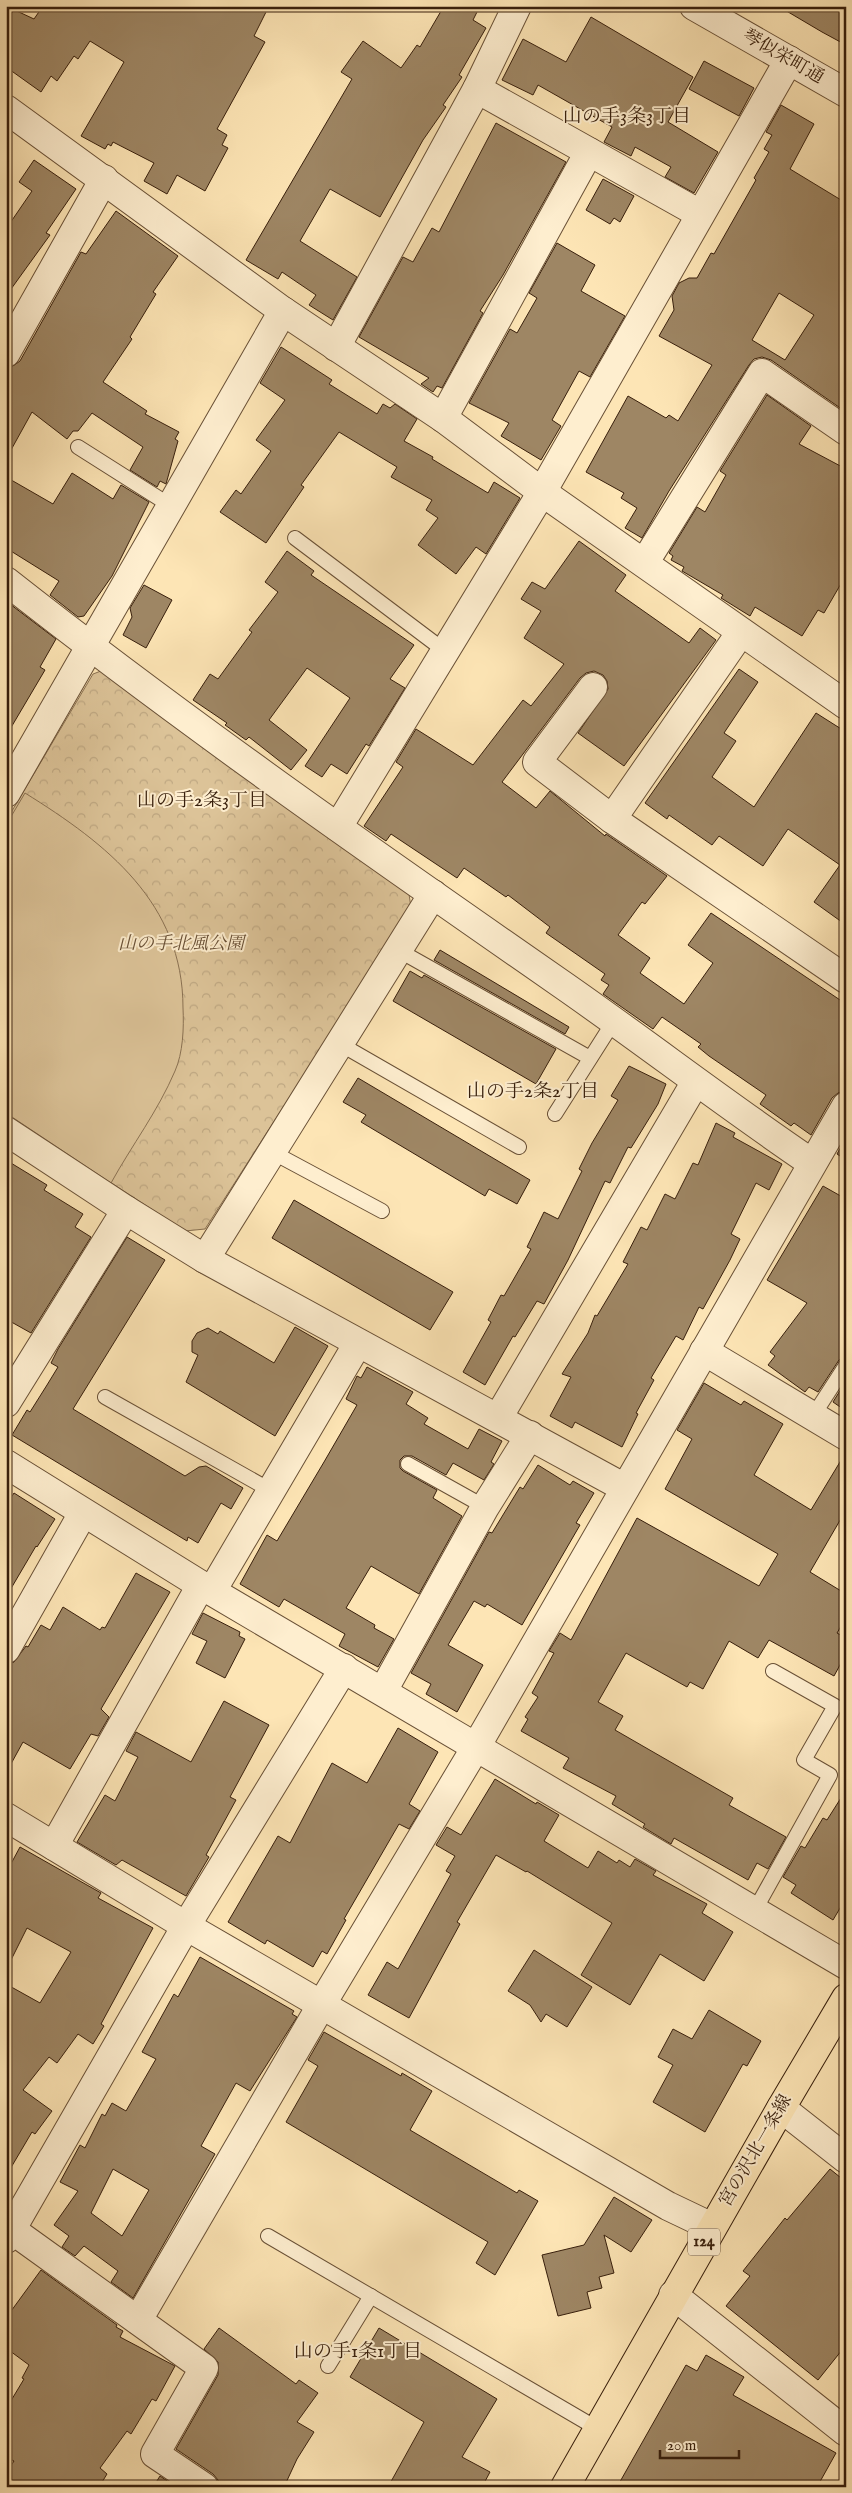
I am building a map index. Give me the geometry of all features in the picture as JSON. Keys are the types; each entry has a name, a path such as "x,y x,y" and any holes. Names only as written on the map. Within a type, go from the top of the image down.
{"main road":[{"name":"宮の沢北一条線","path":"565,2487 712,2227 846,1998"}],"street":[{"path":"336,347 477,89 517,6"},
{"name":"琴似栄町通","path":"694,6 846,93"},
{"path":"338,827 542,492 789,60"},
{"path":"477,89 700,214"},
{"path":"6,109 283,311 443,418 542,492 646,562 741,632 846,705"},
{"path":"443,418 589,152"},
{"path":"6,353 104,179"},
{"path":"6,793 283,311"},
{"path":"646,562 762,373 846,431"},
{"path":"6,581 90,647 338,827 614,1021 695,1083 812,1163"},
{"path":"612,819 741,632"},
{"path":"593,687 537,762 612,819 846,979"},
{"path":"205,1259 433,894"},
{"path":"498,1418 695,1083"},
{"path":"138,2320 322,2004 476,1747 846,1106"},
{"path":"6,1131 126,1210 205,1259 625,1488"},
{"path":"6,1403 126,1210"},
{"path":"54,1846 207,1588 270,1490 358,1343"},
{"path":"704,1351 846,1436"},
{"path":"383,1691 485,1507 530,1435"},
{"path":"6,1464 207,1588 846,1965"},
{"path":"6,1649 83,1512"},
{"path":"204,2487 155,2454 204,2368 138,2320 9,2235 186,1926 344,1668"},
{"path":"6,1817 186,1926 668,2206 712,2227"},
{"path":"781,2108 846,2159"},
{"path":"674,2295 846,2432"}],"lane":[{"path":"78,447 171,506"},
{"path":"296,538 445,651"},
{"path":"398,950 590,1058"},
{"path":"555,1114 614,1021"},
{"path":"340,1044 519,1147"},
{"path":"272,1152 382,1211"},
{"path":"813,1416 846,1365"},
{"path":"105,1397 270,1490"},
{"path":"408,1464 485,1507"},
{"path":"755,1910 830,1775 804,1760 835,1706 773,1671"},
{"path":"268,2236 598,2429"},
{"path":"328,2366 370,2296"}],"green space":[{"name":"山の手北風公園","path":"101,671 409,894 411,908 205,1229 185,1231 6,1114 6,821 93,674"},
{"path":"25,793 84,833 135,880 155,907 170,937 180,971 183,1024 178,1064 161,1100 111,1183 6,1113 6,825"}],"building":[{"path":"6,6 34,19 43,6 269,6 254,36 265,42 217,129 227,135 222,145 228,148 205,191 177,175 167,194 144,181 154,163 113,142 111,146 108,144 105,149 81,136 124,62 90,41 78,59 74,56 57,81 51,76 41,92 6,67"},
{"path":"444,6 480,6 473,20 486,28 459,75 462,77 443,105 446,107 423,140 380,217 330,189 300,241 357,277 333,320 309,305 316,295 282,272 278,279 246,260 352,79 341,72 363,41 401,68 417,45 420,47"},
{"path":"778,6 846,6 846,45 822,32"},
{"path":"591,17 693,77 668,122 718,152 694,193 665,177 671,167 635,147 631,156 604,142 612,127 538,85 533,95 502,80 523,39 566,62"},
{"path":"704,61 754,88 739,116 689,89"},
{"path":"781,105 814,124 790,169 846,203 846,412 771,360 762,357 754,359 669,491 642,538 625,528 637,508 621,498 624,493 586,472 628,396 666,418 669,415 678,421 712,365 659,336 674,310 672,296 679,283 689,278 697,278 711,253 714,254 756,180 754,178 769,152 764,149 772,135 766,132","holes":["779,293 814,315 785,360 752,340"]},
{"path":"496,123 566,162 503,275 480,311 483,313 442,388 437,386 433,392 421,384 429,378 359,337 403,257 413,262 432,228 439,232"},
{"path":"34,160 76,189 46,233 50,235 6,296 6,229 32,191 19,182"},
{"path":"603,179 634,196 620,222 614,218 610,224 586,210"},
{"path":"116,211 178,256 153,292 156,294 130,337 132,339 103,382 147,411 145,414 179,432 175,439 178,441 166,484 160,481 157,487 130,470 143,447 92,413 78,431 73,431 67,439 32,412 6,459 6,374 10,368 20,361 81,252 86,254"},
{"path":"557,243 595,265 581,291 625,316 590,377 579,371 552,420 561,426 541,460 501,436 509,423 469,403 510,329 517,333 537,298 529,293"},
{"path":"281,347 332,380 329,384 377,414 383,404 390,408 395,404 417,419 404,441 433,457 432,459 488,493 494,482 520,498 486,554 476,547 456,574 418,545 438,518 426,510 432,500 391,477 397,467 339,432 301,485 304,487 266,543 220,512 236,490 241,494 271,451 256,440 285,400 260,383"},
{"path":"767,395 811,426 799,444 846,469 846,575 824,613 818,610 802,636 755,607 750,616 721,598 723,595 682,571 684,567 671,560 673,556 669,553 697,507 705,512 726,475 720,471"},
{"path":"72,473 113,499 121,485 149,502 112,576 84,616 78,617 50,595 59,581 6,548 6,477 53,504"},
{"path":"579,541 626,575 615,591 689,643 700,628 716,640 624,766 578,733 608,689 607,681 603,675 594,671 586,673 580,678 502,782 536,808 550,791 605,836 606,834 667,876 645,904 642,902 618,935 650,958 640,973 684,1004 713,963 688,945 711,913 846,1004 846,1090 832,1098 811,1135 794,1123 791,1126 760,1104 766,1095 709,1056 698,1047 701,1044 662,1017 653,1029 603,994 609,985 601,980 605,974 546,933 550,927 508,895 506,897 464,868 457,878 391,834 386,841 364,826 403,767 396,762 416,729 473,765 523,700 531,706 564,664 524,638 541,611 521,599 532,582 545,589"},
{"path":"287,551 314,571 311,575 414,645 390,679 405,688 369,746 366,744 347,774 331,764 322,777 305,766 350,698 307,668 269,720 307,750 291,770 249,737 246,740 225,725 227,723 193,700 210,674 218,679 252,632 249,630 278,592 265,582"},
{"path":"144,585 172,600 146,648 123,635 132,617 130,608"},
{"path":"6,601 56,639 40,667 45,670 6,736"},
{"path":"739,669 758,682 724,733 736,741 712,777 754,807 816,713 846,732 846,925 814,902 840,865 788,829 763,866 719,836 712,845 669,815 667,819 645,803"},
{"path":"440,950 569,1027 565,1034 434,960"},
{"path":"410,971 422,978 424,975 556,1049 536,1084 393,1001"},
{"path":"629,1066 666,1084 658,1104 631,1148 628,1147 610,1183 605,1181 568,1260 544,1304 537,1301 515,1337 513,1336 485,1385 463,1372 491,1322 488,1320 501,1295 504,1296 531,1249 527,1247 544,1212 558,1219 582,1171 579,1169 592,1143 618,1100 611,1096"},
{"path":"358,1078 530,1180 517,1204 489,1189 485,1196 361,1122 366,1115 343,1102"},
{"path":"716,1123 735,1133 733,1137 782,1164 769,1190 756,1183 731,1234 740,1239 730,1260 703,1309 699,1307 683,1340 676,1336 651,1378 654,1380 636,1413 638,1414 622,1447 575,1422 572,1428 550,1416 571,1377 562,1374 588,1333 595,1315 597,1316 628,1264 623,1262 641,1227 647,1230 665,1194 675,1199 693,1163 698,1165"},
{"path":"846,1138 846,1160 837,1154"},
{"path":"6,1160 47,1185 44,1190 83,1214 75,1227 91,1237 31,1333 6,1319"},
{"path":"823,1186 846,1199 846,1356 839,1360 818,1392 809,1387 805,1392 768,1365 775,1356 770,1352 807,1303 767,1280"},
{"path":"294,1200 453,1292 430,1330 272,1238"},
{"path":"127,1237 165,1260 73,1409 185,1476 199,1467 206,1466 243,1488 231,1509 221,1503 198,1543 188,1537 187,1541 12,1435 27,1410 30,1412 58,1367 51,1363 58,1349"},
{"path":"295,1327 328,1346 275,1436 186,1382 198,1355 192,1352 192,1341 197,1333 208,1328 218,1334 220,1331 274,1363"},
{"path":"367,1367 413,1392 406,1404 428,1418 424,1424 468,1449 479,1429 502,1441 491,1462 494,1464 484,1480 453,1463 446,1475 412,1456 404,1456 400,1460 400,1468 403,1471 437,1490 433,1498 462,1516 419,1594 371,1566 346,1608 375,1625 374,1628 394,1639 378,1667 339,1646 345,1634 284,1599 279,1607 240,1584 267,1535 277,1541 324,1462 357,1405 346,1399 357,1376 361,1378"},
{"path":"846,1381 846,1411 833,1402"},
{"path":"704,1383 741,1405 744,1401 783,1424 754,1475 811,1510 846,1452 846,1510 810,1572 846,1594 846,1618 837,1633 846,1638 846,1654 834,1676 769,1640 758,1658 729,1641 703,1689 690,1682 687,1687 626,1653 598,1702 623,1716 615,1730 733,1798 729,1805 786,1837 768,1869 757,1863 748,1880 674,1838 671,1844 643,1827 645,1824 612,1804 616,1796 563,1768 569,1758 521,1731 528,1719 525,1717 538,1697 532,1693 554,1653 549,1651 560,1633 571,1640 637,1518 759,1586 778,1554 665,1489 692,1439 677,1430"},
{"path":"538,1465 570,1485 573,1481 594,1493 576,1523 580,1525 522,1625 487,1604 485,1607 474,1601 448,1645 483,1665 457,1712 426,1694 431,1684 411,1673 489,1532 492,1533 520,1487 523,1489"},
{"path":"14,1493 55,1519 36,1546 6,1597 6,1505"},
{"path":"136,1573 170,1592 101,1709 109,1717 98,1736 91,1734 70,1769 23,1742 6,1773 6,1665 14,1662 26,1646 28,1647 41,1625 50,1630 63,1607 100,1630 102,1627 105,1628"},
{"path":"203,1613 240,1632 239,1636 245,1639 225,1678 196,1663 207,1641 192,1634"},
{"path":"224,1701 269,1725 230,1797 236,1800 206,1855 209,1857 186,1896 122,1860 116,1865 77,1842 105,1795 115,1801 138,1757 126,1751 136,1732 191,1762"},
{"path":"398,1728 438,1752 409,1804 420,1811 409,1829 399,1824 344,1919 346,1920 327,1954 322,1951 313,1967 267,1940 265,1944 228,1922 278,1836 290,1843 332,1763 367,1783"},
{"path":"495,1779 536,1804 537,1802 559,1815 544,1841 588,1868 598,1851 617,1863 619,1860 630,1867 635,1859 656,1871 653,1875 707,1904 702,1913 733,1932 704,1981 660,1954 630,2005 581,1975 612,1923 527,1871 496,1855 457,1922 460,1924 409,2018 368,1995 387,1962 398,1969 451,1874 446,1871 455,1856 436,1845 447,1827 461,1835"},
{"path":"846,1790 846,1898 833,1920 791,1893 796,1885 783,1877 801,1846 805,1848 823,1818 827,1820"},
{"path":"20,1847 101,1893 98,1898 153,1928 101,2024 104,2026 93,2044 78,2034 57,2063 49,2057 23,2090 52,2111 35,2134 32,2132 6,2176 6,1984 40,2003 71,1952 27,1928 6,1970 6,1873"},
{"path":"534,1950 592,1987 567,2027 546,2014 541,2022 530,2005 508,1991"},
{"path":"200,1957 294,2011 292,2014 297,2017 250,2091 236,2083 201,2146 215,2154 133,2298 111,2282 118,2271 84,2246 75,2256 62,2247 69,2236 54,2225 78,2191 60,2182 80,2145 85,2148 102,2114 105,2116 112,2103 126,2111 156,2059 142,2052 174,1994 178,1997","holes":["113,2169 149,2190 122,2236 91,2213"]},
{"path":"709,2010 761,2041 747,2066 743,2064 705,2132 653,2102 673,2065 658,2057 673,2029 692,2039"},
{"path":"324,2032 401,2076 402,2073 432,2091 410,2130 517,2193 519,2190 538,2201 495,2275 476,2263 488,2242 286,2122 318,2066 308,2060"},
{"path":"830,2169 846,2182 846,2345 818,2380 726,2306 750,2276 743,2271 785,2218 787,2220"},
{"path":"614,2197 652,2220 631,2252 604,2235 614,2273 599,2277 602,2288 587,2292 591,2308 558,2316 542,2255 584,2245"},
{"path":"41,2270 117,2325 116,2327 123,2331 120,2337 175,2366 156,2401 152,2399 131,2434 127,2431 100,2468 107,2474 99,2487 6,2487 6,2473 14,2461 6,2457 6,2409 24,2379 22,2378 29,2365 6,2348 6,2318"},
{"path":"219,2328 296,2384 299,2380 318,2393 297,2422 314,2432 297,2459 284,2487 219,2487 218,2480 213,2474 176,2449 218,2375 218,2362 204,2349"},
{"path":"379,2328 497,2399 462,2457 490,2472 482,2487 388,2487 424,2422 350,2377"},
{"path":"706,2355 744,2377 733,2395 836,2453 817,2487 617,2487 686,2365 697,2371"},
{"path":"160,2476 176,2487 153,2487"}],"district":[{"name":"山の手3条3丁目","path":"627,117"},
{"name":"山の手2条3丁目","path":"202,801"},
{"name":"山の手2条2丁目","path":"533,1092"},
{"name":"山の手1条1丁目","path":"358,2352"}]}
